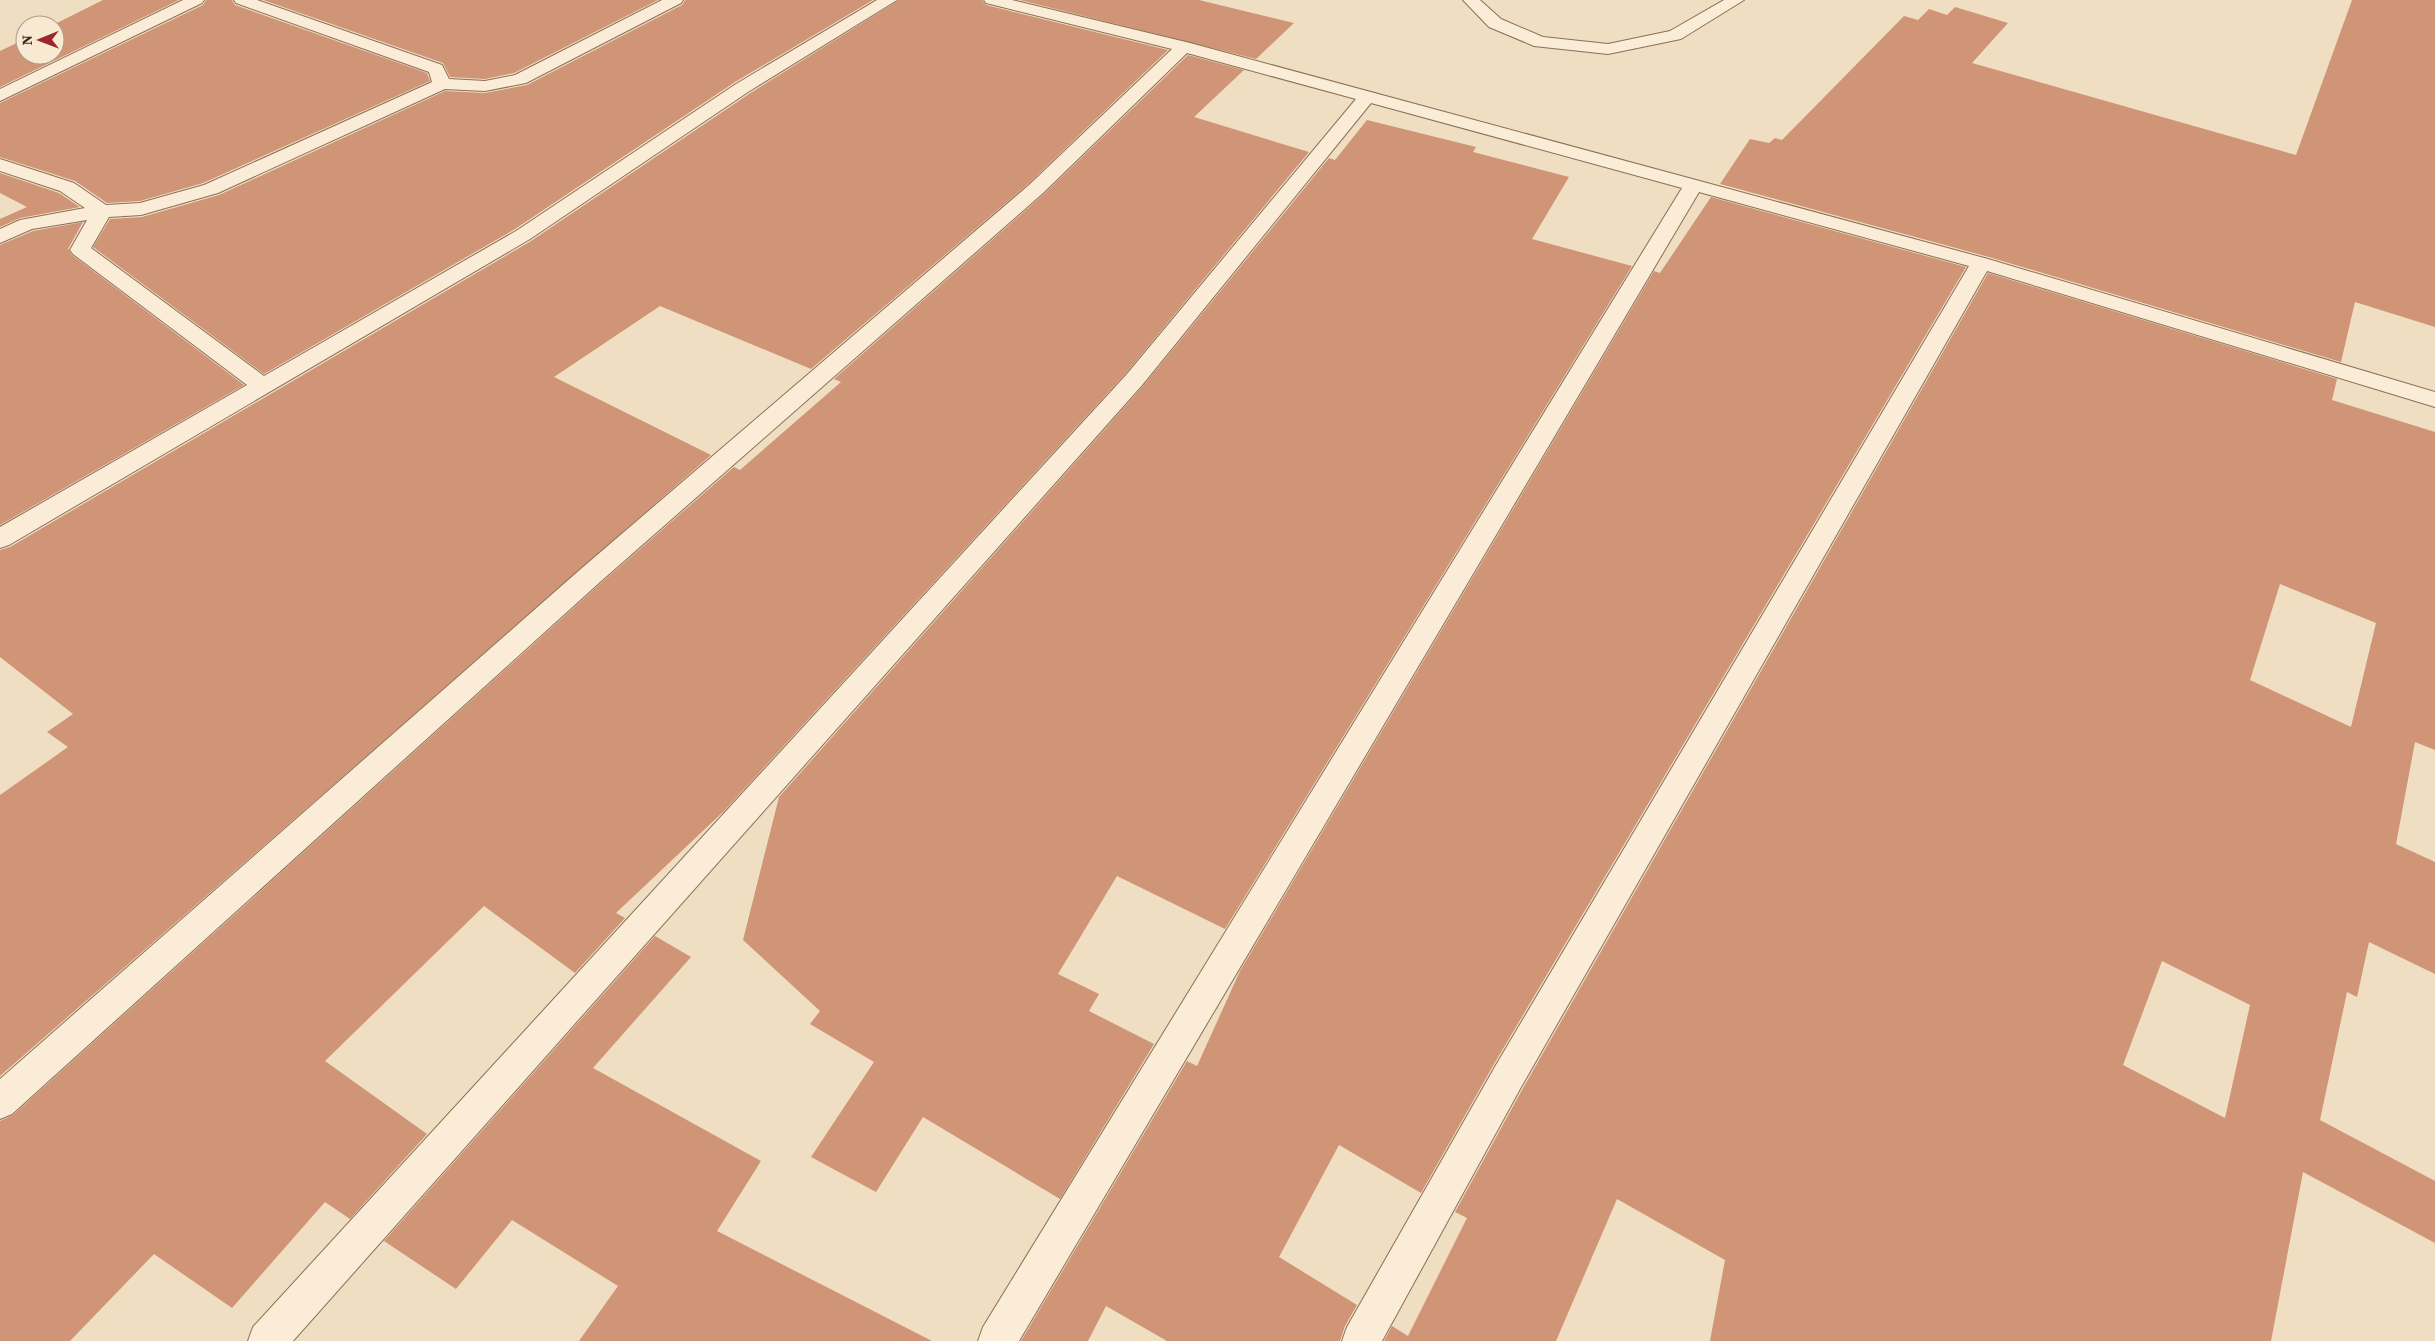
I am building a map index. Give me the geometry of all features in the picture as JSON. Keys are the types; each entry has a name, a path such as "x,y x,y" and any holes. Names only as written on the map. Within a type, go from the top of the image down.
{"street":[{"path":"0,96 196,0"},
{"path":"242,0 436,69 442,84"},
{"path":"0,237 27,224 102,211 141,209 211,189 305,148 442,84 485,86 520,79 675,0"},
{"path":"0,539 523,235 742,88 889,0"},
{"path":"992,0 1184,47 1981,263 2435,400"},
{"path":"1471,0 1495,23 1540,42 1608,49 1675,35 1736,0"},
{"path":"0,1102 591,575 1036,189 1184,47"},
{"path":"267,1341 1135,379 1368,96"},
{"path":"0,165 67,187 102,211"},
{"path":"997,1341 1694,184"},
{"path":"102,211 80,250 264,386"},
{"path":"1361,1341 1508,1077 1981,263"}],"building":[{"path":"103,0 179,0 65,55 65,19"},
{"path":"206,0 232,0 235,5 427,73 430,81 203,183 140,201 107,203 75,181 0,157 0,103 203,5"},
{"path":"263,0 658,0 514,73 485,79 450,77 443,63"},
{"path":"685,0 873,0 735,82 515,229 264,374 93,247 110,219 142,217 219,195 445,91 485,93 527,85 682,5"},
{"path":"899,0 982,0 986,5 1168,50 1028,184 811,369 660,306 554,377 711,455 0,1076 0,795 68,747 47,732 73,714 0,657 0,550 10,547 531,241 749,94"},
{"path":"1020,0 1199,0 1294,23 1256,59"},
{"path":"2352,0 2435,0 2435,327 2355,302 2341,362 1989,257 1720,184 1750,139 1769,143 1775,138 1782,140 1904,16 1918,20 1929,9 1947,15 1955,7 2008,23 1972,63 2296,155"},
{"path":"15,44 15,65 45,65 0,87 0,51"},
{"path":"1188,55 1244,70 1194,117 1309,152 1126,373 724,811 616,913 625,918 575,973 484,906 325,1061 427,1134 350,1219 325,1202 232,1308 154,1254 70,1341 0,1341 0,1121 13,1115 601,583 734,467 740,470 841,382 834,379 1044,194"},
{"path":"1367,120 1476,147 1473,152 1569,177 1532,239 1632,266 1225,929 1117,876 1058,974 1099,994 1089,1011 1154,1044 1060,1199 923,1117 876,1192 811,1157 874,1062 810,1024 820,1011 743,940 779,797 1144,385 1329,158 1335,160"},
{"path":"0,173 59,193 80,207 20,218 0,227 0,219 27,207 0,193"},
{"path":"1711,197 1966,267 1494,1064 1421,1193 1339,1145 1279,1257 1357,1305 1345,1326 1340,1341 1167,1341 1106,1306 1088,1341 1021,1341 1187,1061 1197,1066 1240,971 1654,271 1660,273"},
{"path":"83,222 68,249 72,255 244,385 0,525 0,245 33,231"},
{"path":"1988,273 2337,379 2332,400 2435,432 2435,750 2415,742 2396,844 2435,862 2435,974 2369,942 2357,997 2347,992 2320,1120 2435,1181 2435,1243 2303,1172 2271,1341 1710,1341 1725,1260 1617,1199 1556,1341 1384,1341 1392,1326 1408,1336 1467,1218 1455,1212 1522,1090","holes":["2280,584 2376,623 2351,727 2250,680","2162,961 2250,1005 2225,1118 2123,1065"]},
{"path":"655,936 691,957 593,1068 761,1161 717,1231 932,1341 579,1341 618,1286 512,1220 456,1289 384,1241"}]}
